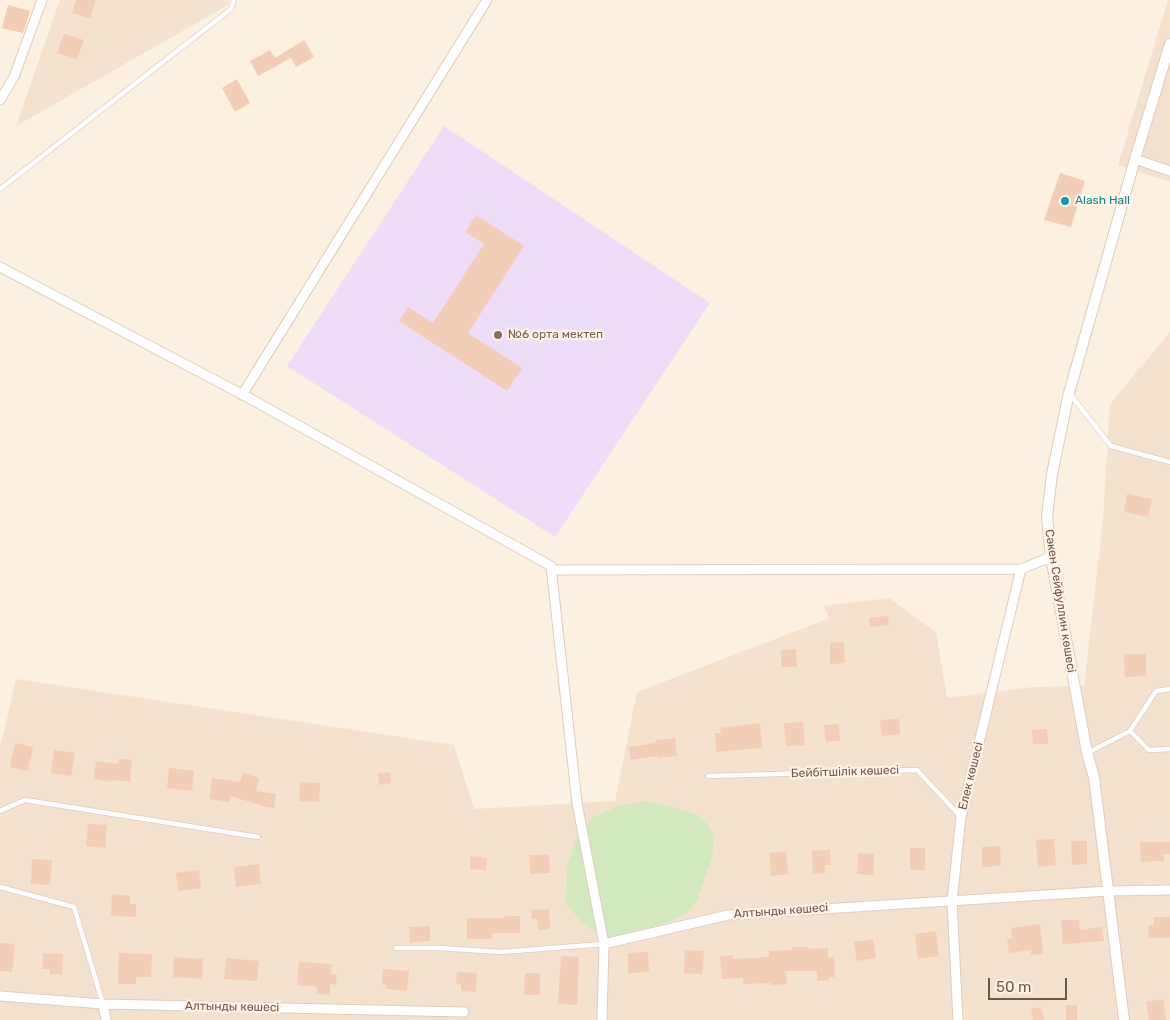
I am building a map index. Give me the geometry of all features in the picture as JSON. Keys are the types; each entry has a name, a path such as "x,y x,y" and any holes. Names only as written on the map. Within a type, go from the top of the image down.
{"street":[{"path":"0,100 14,77 42,0"},
{"path":"242,395 487,0"},
{"name":"Сәкен Сейфуллин көшесі","path":"1124,1020 1094,777 1087,753 1051,557 1047,516 1052,474 1069,393 1135,159 1170,44"},
{"path":"1135,159 1170,171"},
{"path":"0,267 242,395 551,566 577,803 604,944 602,1020"},
{"path":"552,570 1021,569 1051,557"},
{"name":"Елек көшесі","path":"958,1020 952,901 961,817 1021,569"},
{"name":"Алтынды көшесі","path":"604,944 728,915 1108,891 1170,890"},
{"name":"Алтынды көшесі","path":"0,996 103,1004 464,1012"},
{"path":"103,1004 106,1020"}],"lane":[{"path":"0,188 231,9 234,0"},
{"path":"1069,393 1111,446 1170,462"},
{"path":"1087,753 1130,731 1156,691 1170,689"},
{"path":"1130,731 1149,750 1170,749"},
{"name":"Бейбітшілік көшесі","path":"708,776 917,770 961,817"},
{"path":"0,810 25,800 258,837"},
{"path":"0,888 74,907 103,1004"},
{"name":"Алтынды көшесі","path":"396,948 438,948 501,952 604,944"}],"shaded area":[{"path":"60,0 229,0 228,5 16,126"},
{"path":"1168,0 1170,0 1170,182 1118,165"},
{"name":"№6 орта мектеп","path":"444,126 710,303 555,537 287,366"},
{"path":"1170,332 1170,1020 0,1020 0,748 16,679 454,745 474,809 615,801 637,692 830,618 823,606 889,598 936,632 947,698 1033,687 1084,686 1103,521 1110,404"}],"green space":[{"path":"647,801 699,816 709,826 714,837 712,858 697,900 687,913 664,924 609,938 597,933 580,920 566,903 567,868 575,841 592,818 618,806"}],"building":[{"path":"76,0 96,0 90,18 72,13"},
{"path":"8,5 30,11 23,33 2,28"},
{"path":"64,34 84,40 77,59 57,53"},
{"path":"304,40 314,57 296,67 291,58 258,76 250,61 270,50 275,58"},
{"path":"237,79 250,103 235,112 222,88"},
{"name":"Alash Hall","path":"1060,173 1085,181 1071,227 1044,220"},
{"path":"476,215 524,246 468,333 522,368 507,391 399,321 408,307 433,323 484,244 465,232"},
{"path":"1127,494 1152,499 1148,517 1124,512"},
{"path":"888,616 889,625 870,627 869,618"},
{"path":"844,642 845,663 830,664 830,643"},
{"path":"796,649 797,667 781,667 781,650"},
{"path":"1124,654 1146,654 1146,676 1125,677"},
{"path":"899,719 900,734 882,736 880,720"},
{"path":"803,722 805,745 786,746 784,723"},
{"path":"760,723 762,748 716,752 715,733 721,733 720,728"},
{"path":"839,724 840,741 826,742 824,725"},
{"path":"1047,729 1048,744 1033,744 1032,730"},
{"path":"675,738 677,756 658,758 658,756 631,760 629,747 656,743 656,740"},
{"path":"15,743 33,747 28,771 10,767"},
{"path":"54,750 75,753 71,776 51,773"},
{"path":"119,759 132,760 130,782 94,779 96,761 118,764"},
{"path":"169,768 194,771 192,791 167,788"},
{"path":"390,772 391,783 379,785 378,774"},
{"path":"243,773 259,778 256,791 276,794 274,808 230,796 229,802 209,799 212,778 240,782"},
{"path":"300,782 320,783 319,802 299,801"},
{"path":"88,824 107,825 105,848 86,846"},
{"path":"1054,839 1056,865 1038,867 1036,840"},
{"path":"1071,841 1087,841 1087,864 1072,865"},
{"path":"1140,842 1170,842 1170,854 1163,854 1164,861 1141,862"},
{"path":"1000,846 1001,866 982,867 982,847"},
{"path":"910,848 925,848 925,870 910,870"},
{"path":"830,850 831,865 825,865 825,873 813,874 812,851"},
{"path":"786,851 788,874 771,876 769,853"},
{"path":"858,853 874,854 873,875 857,874"},
{"path":"529,855 549,855 550,873 530,874"},
{"path":"471,856 487,858 486,870 470,869"},
{"path":"32,859 52,860 50,885 31,884"},
{"path":"259,864 261,884 236,887 234,867"},
{"path":"199,870 201,888 178,891 176,873"},
{"path":"112,894 130,896 130,904 136,904 136,917 111,916"},
{"path":"549,909 550,929 538,930 537,919 532,919 531,910"},
{"path":"505,916 520,916 520,933 492,933 492,939 467,939 467,918 505,918"},
{"path":"1154,917 1170,917 1170,938 1148,938 1149,925 1154,925"},
{"path":"1061,920 1079,920 1080,930 1102,927 1104,941 1063,944"},
{"path":"1040,924 1043,954 1031,955 1031,950 1009,953 1007,939 1012,938 1011,928"},
{"path":"430,926 430,941 410,942 409,927"},
{"path":"936,931 939,956 918,959 915,934"},
{"path":"873,939 876,958 857,961 854,942"},
{"path":"0,943 15,944 12,972 0,971"},
{"path":"792,947 809,947 809,949 828,948 828,957 834,957 835,977 829,977 829,980 817,981 817,971 786,971 787,984 771,985 771,983 743,984 743,978 722,979 720,956 733,955 733,959 769,957 769,951 792,950"},
{"path":"685,950 704,951 702,974 684,973"},
{"path":"648,952 649,972 628,973 628,953"},
{"path":"43,953 63,954 62,975 50,974 50,969 42,969"},
{"path":"119,953 152,954 151,977 136,977 136,984 118,984"},
{"path":"561,956 579,957 577,1005 558,1004"},
{"path":"174,957 203,959 202,979 173,977"},
{"path":"226,958 259,961 257,981 224,979"},
{"path":"299,962 332,964 331,974 337,974 336,985 330,984 330,995 317,994 317,987 297,985"},
{"path":"383,969 409,971 407,991 386,989 387,985 382,984"},
{"path":"457,972 477,973 476,992 461,991 461,984 456,984"},
{"path":"525,973 540,973 540,995 524,995"},
{"path":"1163,999 1166,1020 1149,1020 1146,1002"},
{"path":"1066,1005 1077,1005 1077,1020 1066,1020"},
{"path":"1041,1007 1044,1020 1033,1020 1031,1009"}],"place":[{"name":"Alash Hall","path":"1065,201"},
{"name":"№6 орта мектеп","path":"498,335"}]}
